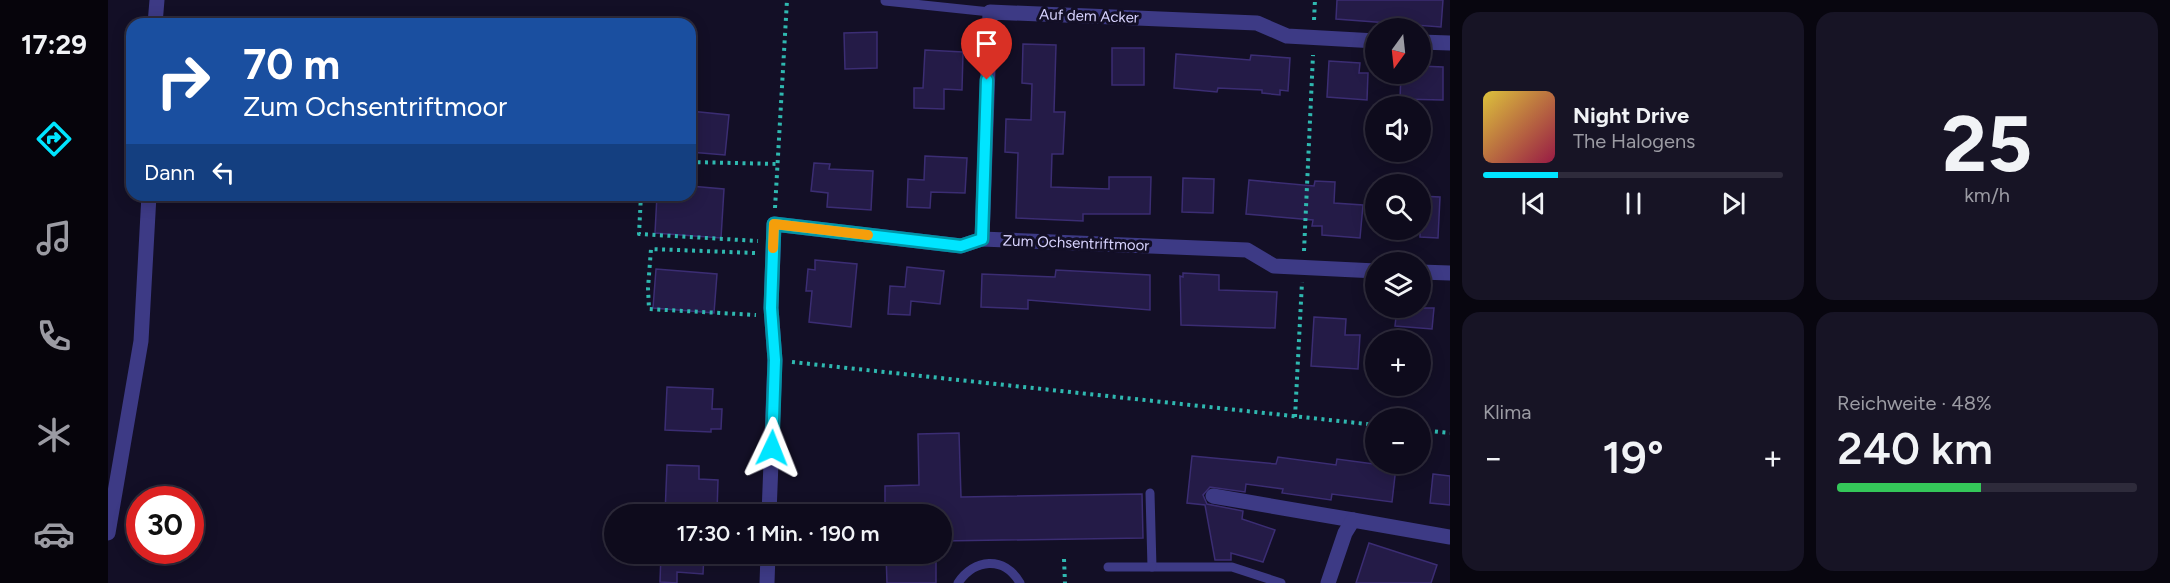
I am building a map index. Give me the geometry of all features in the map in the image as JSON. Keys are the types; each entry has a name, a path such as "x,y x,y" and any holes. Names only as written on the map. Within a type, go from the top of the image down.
{"street":[{"path":"156,18 157,0"},
{"path":"982,239 990,12"},
{"name":"Auf dem Acker","path":"990,12 1257,23 1287,36 1365,40"},
{"path":"1431,43 1450,44"},
{"path":"108,533 141,341 148,249 149,201"},
{"path":"769,504 775,360 772,316 774,224"},
{"name":"Zum Ochsentriftmoor","path":"774,224 961,246 982,239 1247,250 1274,266 1365,271"},
{"path":"1431,272 1450,273"},
{"path":"1213,496 1450,537"},
{"path":"1329,583 1345,533 1353,520"},
{"path":"767,583 768,564"}],"lane":[{"path":"885,1 990,12"},
{"path":"1150,493 1152,567"},
{"path":"958,583 964,573 974,566 988,563 999,565 1012,572 1020,583"},
{"path":"1108,567 1232,567 1281,583"}],"path":[{"path":"774,224 787,0"},
{"path":"1295,417 1315,0"},
{"path":"696,162 778,164"},
{"path":"641,201 639,234 773,248"},
{"path":"772,316 649,309 648,288 651,249 773,248"},
{"path":"775,360 1365,424"},
{"path":"1431,431 1450,433"},
{"path":"1064,559 1065,583"}],"building":[{"path":"1337,0 1443,0 1441,27 1431,26 1431,18 1365,18 1365,21 1336,19"},
{"path":"877,32 877,68 845,69 844,33"},
{"path":"1023,44 1056,45 1054,112 1065,112 1063,154 1052,154 1051,187 1109,189 1109,177 1151,177 1150,214 1083,214 1083,221 1016,218 1018,153 1005,152 1006,119 1031,120 1032,84 1022,83"},
{"path":"1112,48 1144,48 1144,85 1112,85"},
{"path":"925,50 963,52 962,90 944,89 944,109 914,108 914,88 923,88"},
{"path":"1176,54 1250,60 1251,55 1290,58 1288,91 1280,90 1280,95 1262,93 1262,90 1218,88 1217,92 1174,88"},
{"path":"1329,61 1360,63 1359,73 1365,73 1365,84 1368,84 1365,100 1327,97"},
{"path":"1431,66 1443,67 1443,100 1431,100 1431,96 1400,96 1401,84 1431,84"},
{"path":"696,112 729,115 725,155 696,153"},
{"path":"925,156 967,158 965,193 931,192 930,208 907,207 908,179 924,180"},
{"path":"814,163 830,164 829,169 873,171 871,210 827,207 828,193 811,191"},
{"path":"1183,178 1214,179 1213,213 1182,212"},
{"path":"1249,180 1314,186 1315,181 1335,182 1334,203 1363,205 1360,238 1322,235 1322,226 1312,226 1313,220 1246,214"},
{"path":"696,187 724,189 721,238 655,233 657,201 696,201"},
{"path":"1431,197 1440,197 1438,238 1431,238"},
{"path":"815,260 857,264 851,327 809,322 812,291 806,291 808,269 815,270"},
{"path":"907,267 944,271 940,304 911,301 910,315 888,314 890,286 905,287"},
{"path":"656,269 717,274 714,313 653,308"},
{"path":"1056,270 1150,275 1150,310 1028,300 1028,309 981,307 982,274 1055,277"},
{"path":"1183,273 1219,275 1219,290 1277,292 1275,328 1181,325 1180,276 1183,277"},
{"path":"1431,308 1434,308 1432,329 1395,326 1396,318 1431,318"},
{"path":"1314,317 1346,319 1345,335 1360,335 1358,369 1311,366"},
{"path":"667,387 713,389 712,409 722,409 721,429 711,429 711,432 665,430"},
{"path":"959,433 961,497 1142,494 1143,538 952,541 952,504 885,504 885,486 919,485 918,434"},
{"path":"1192,456 1276,464 1278,457 1336,465 1337,459 1365,463 1365,474 1395,474 1392,502 1332,494 1331,500 1282,493 1283,489 1246,484 1245,492 1210,487 1203,495 1207,504 1243,511 1242,519 1275,530 1263,562 1231,553 1231,560 1215,560 1205,505 1187,503"},
{"path":"667,465 699,466 699,479 718,480 717,504 665,504"},
{"path":"1433,474 1450,476 1450,505 1430,503"},
{"path":"1369,543 1437,565 1431,583 1356,583"},
{"path":"661,564 704,564 703,574 677,572 677,583 660,582"},
{"path":"886,564 936,564 936,583 887,583"}],"slow traffic":[{"path":"773,248 774,224 868,235"}],"route":[{"path":"772,448 775,360 771,308 774,224 961,246 982,239 987,80"}]}
